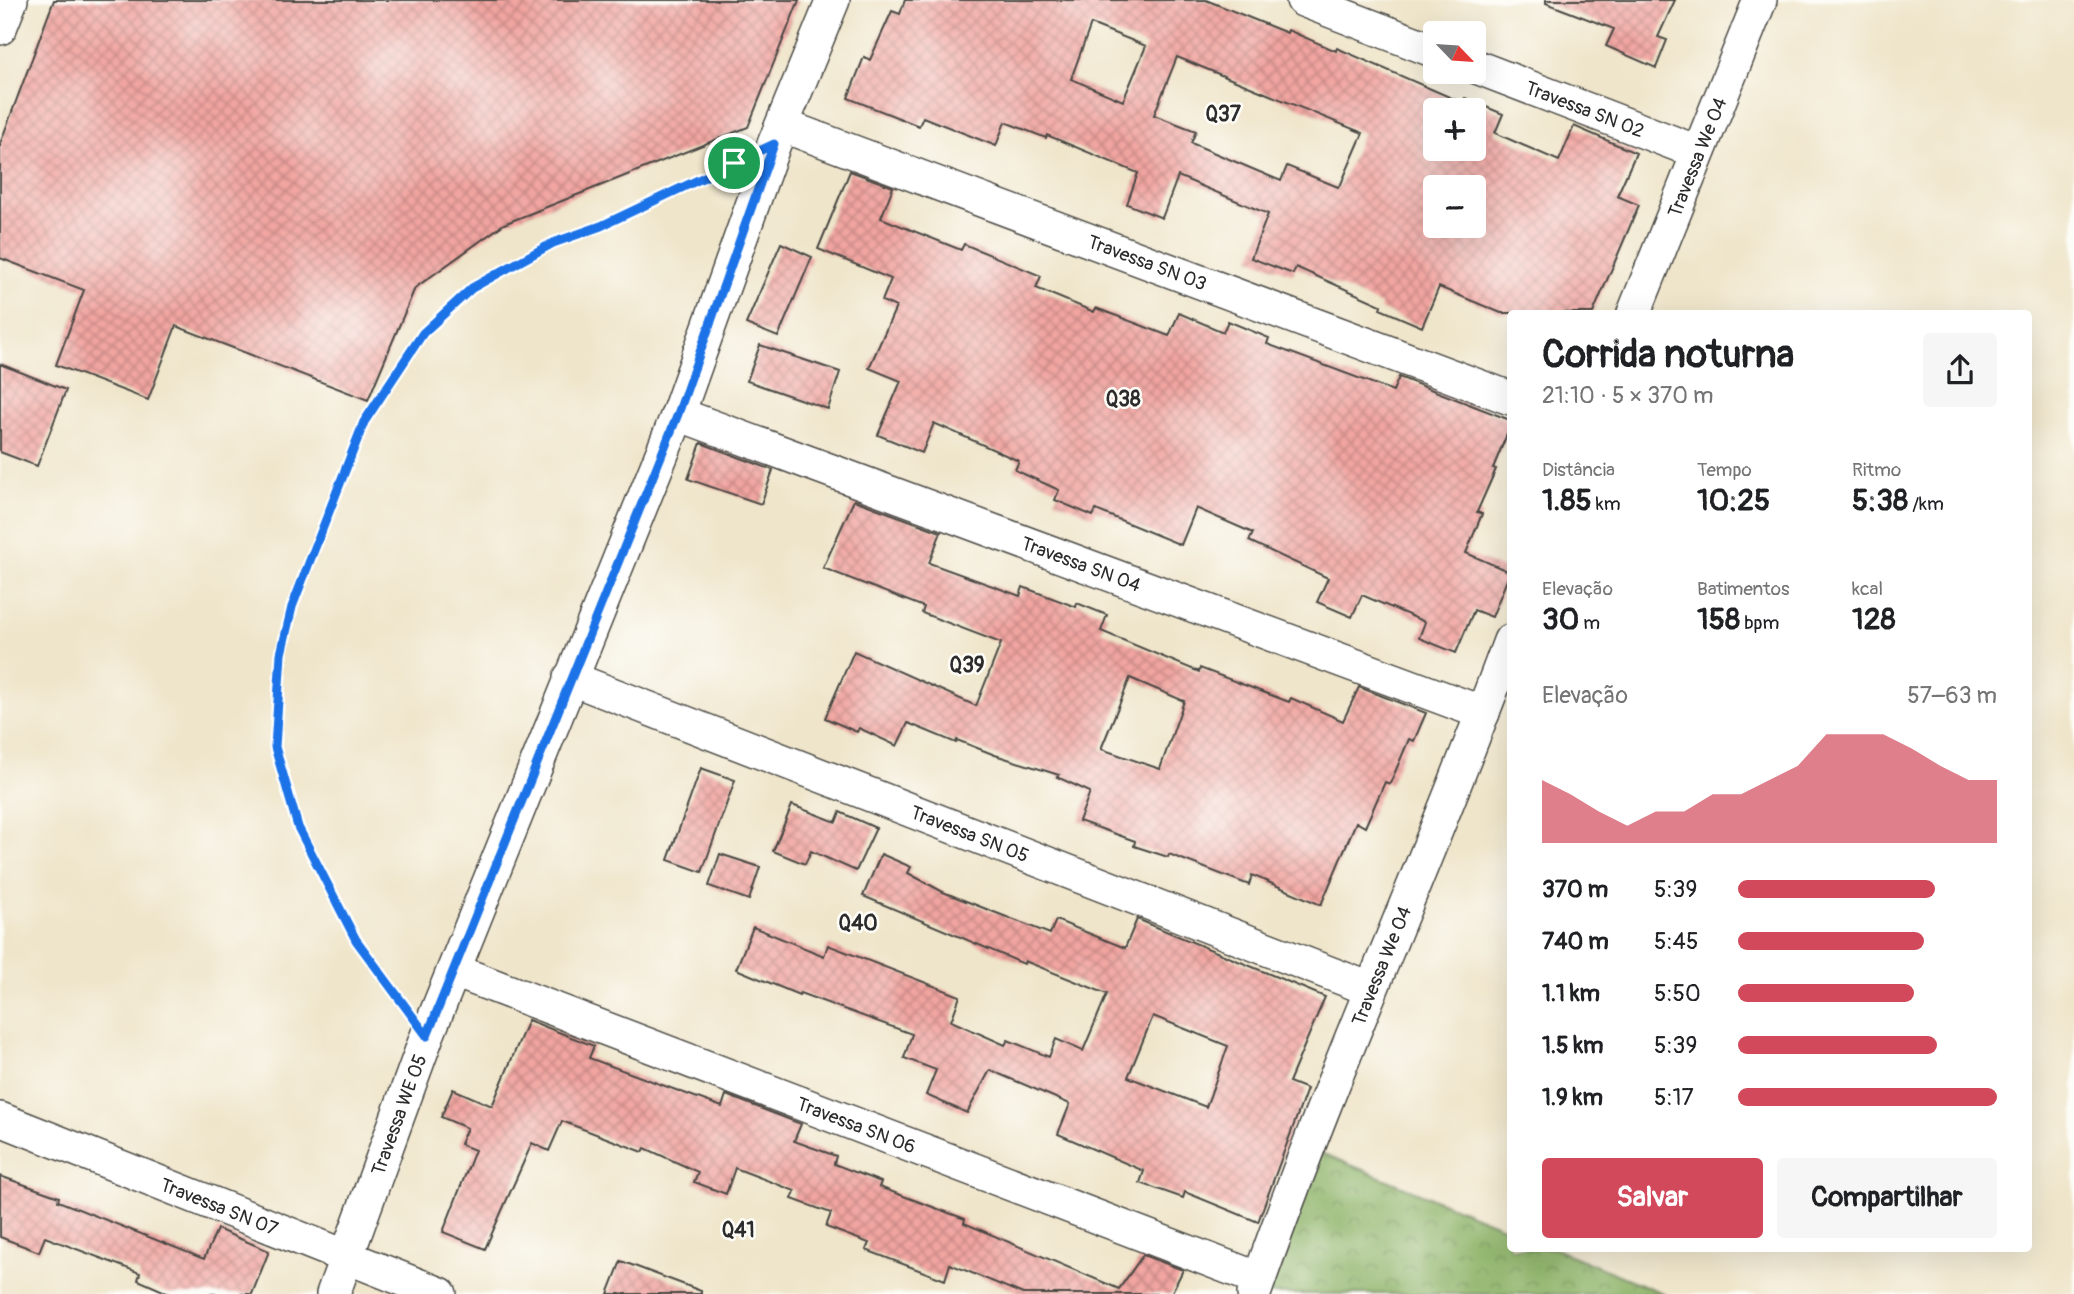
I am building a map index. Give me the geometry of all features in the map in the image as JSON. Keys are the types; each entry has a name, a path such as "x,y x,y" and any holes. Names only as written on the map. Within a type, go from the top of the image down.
{"street":[{"path":"0,28 10,0"},
{"name":"Travessa WE 05","path":"333,1294 427,1036 678,414 779,135 833,0"},
{"path":"1303,0 1423,46"},
{"name":"Travessa We 04","path":"1635,310 1760,0"},
{"name":"Travessa SN 02","path":"1486,71 1697,152"},
{"name":"Travessa SN 03","path":"779,135 1507,397"},
{"name":"Travessa SN 04","path":"678,414 1483,713"},
{"name":"Travessa We 04","path":"1256,1286 1370,989 1507,649"},
{"name":"Travessa SN 05","path":"570,678 1370,989"},
{"name":"Travessa SN 06","path":"455,971 1256,1286"},
{"name":"Travessa SN 07","path":"0,1119 346,1259 440,1294"}],"path":[{"path":"427,1036 356,940 298,827 275,747 281,654 292,607 364,422 423,333 472,288 553,243 601,226 779,135"}],"green space":[{"path":"1309,1148 1507,1229 1507,1252 1563,1252 1665,1294 1254,1294"}],"building":[{"path":"54,0 799,0 748,127 504,224 415,288 368,400 176,326 148,400 56,365 84,290 0,258 0,144"},
{"path":"905,0 1206,0 1336,51 1337,48 1452,98 1423,98 1423,161 1486,161 1486,107 1503,114 1495,133 1559,161 1574,126 1636,153 1617,196 1639,205 1594,310 1507,310 1507,313 1501,313 1439,287 1422,327 1380,309 1381,305 1296,267 1293,274 1251,258 1268,214 1178,176 1162,218 1127,204 1138,173 1047,135 1046,138 1005,122 996,146 923,117 919,126 848,98 864,57 870,60 892,11 900,14","holes":["1091,24 1146,46 1123,101 1071,79","1177,57 1363,133 1338,187 1287,166 1281,181 1191,143 1196,131 1154,115"]},
{"path":"1546,0 1675,0 1658,37 1667,40 1656,68 1606,46 1614,29 1546,3"},
{"path":"850,171 893,187 881,218 961,250 964,244 1041,276 1036,288 1094,312 1096,308 1169,336 1179,313 1223,332 1228,321 1269,338 1267,344 1393,391 1399,377 1507,419 1507,434 1493,468 1496,469 1477,512 1482,514 1466,553 1507,571 1507,580 1492,617 1474,610 1456,653 1419,638 1425,622 1362,595 1352,617 1317,602 1328,578 1249,541 1253,533 1196,508 1181,545 1096,510 1093,516 1055,500 1059,490 1015,470 1019,461 934,423 922,453 878,435 901,381 869,368 896,307 882,301 891,279 818,249"},
{"path":"781,243 812,257 778,337 746,324"},
{"path":"760,345 840,372 828,409 747,381"},
{"path":"0,364 66,390 37,466 0,452"},
{"path":"701,443 773,470 761,504 688,479"},
{"path":"854,500 941,532 929,563 1020,596 1023,587 1076,607 1077,603 1107,615 1101,631 1199,672 1200,668 1289,702 1291,698 1343,721 1359,687 1426,713 1414,741 1409,739 1390,784 1385,782 1365,827 1356,822 1321,905 1252,875 1249,885 1169,854 1168,857 1134,846 1135,841 1079,821 1090,792 1057,777 1059,775 957,740 956,743 908,723 897,746 859,728 857,732 825,718 854,651 976,706 1001,643 922,613 924,607 823,568","holes":["1130,678 1184,701 1160,769 1101,749"]},
{"path":"701,768 735,780 702,872 668,860"},
{"path":"792,805 836,822 840,812 876,828 856,871 811,851 805,864 773,851"},
{"path":"720,854 760,867 749,900 709,886"},
{"path":"881,854 911,867 908,873 943,892 1050,934 1056,920 1125,948 1137,919 1325,997 1289,1082 1307,1089 1258,1222 1185,1192 1183,1198 1140,1183 1144,1171 1058,1134 1070,1104 990,1070 967,1113 926,1095 936,1070 904,1058 912,1034 800,993 799,995 736,969 753,927 824,956 828,945 960,996 951,1021 1005,1045 1008,1040 1049,1057 1056,1039 1083,1051 1107,994 1025,961 1024,964 863,896","holes":["1153,1016 1228,1046 1206,1107 1128,1077"]},
{"path":"528,1020 594,1046 589,1058 722,1107 726,1095 801,1124 794,1141 836,1156 834,1164 881,1182 879,1187 965,1219 964,1223 1119,1289 1143,1255 1183,1270 1171,1294 1023,1294 950,1264 945,1280 866,1250 869,1243 826,1227 831,1213 792,1199 795,1191 735,1168 726,1194 694,1182 698,1172 645,1148 643,1152 562,1121 549,1151 532,1143 485,1249 443,1232 475,1150 460,1144 467,1128 441,1117 453,1089 492,1106"},
{"path":"0,1176 59,1197 58,1201 204,1259 217,1229 269,1251 252,1294 170,1294 138,1280 140,1273 45,1237 39,1252 0,1237"},
{"path":"621,1261 701,1291 701,1294 608,1294"}],"district":[{"name":"Q37","path":"1223,114"},
{"name":"Q38","path":"1123,399"},
{"name":"Q39","path":"967,665"},
{"name":"Q40","path":"858,923"},
{"name":"Q41","path":"738,1230"}],"route":[{"path":"774,144 678,414 427,1036 385,983 356,940 298,827 275,747 281,654 292,607 364,422 423,333 472,288 553,243 601,226 734,163 774,144"}]}
